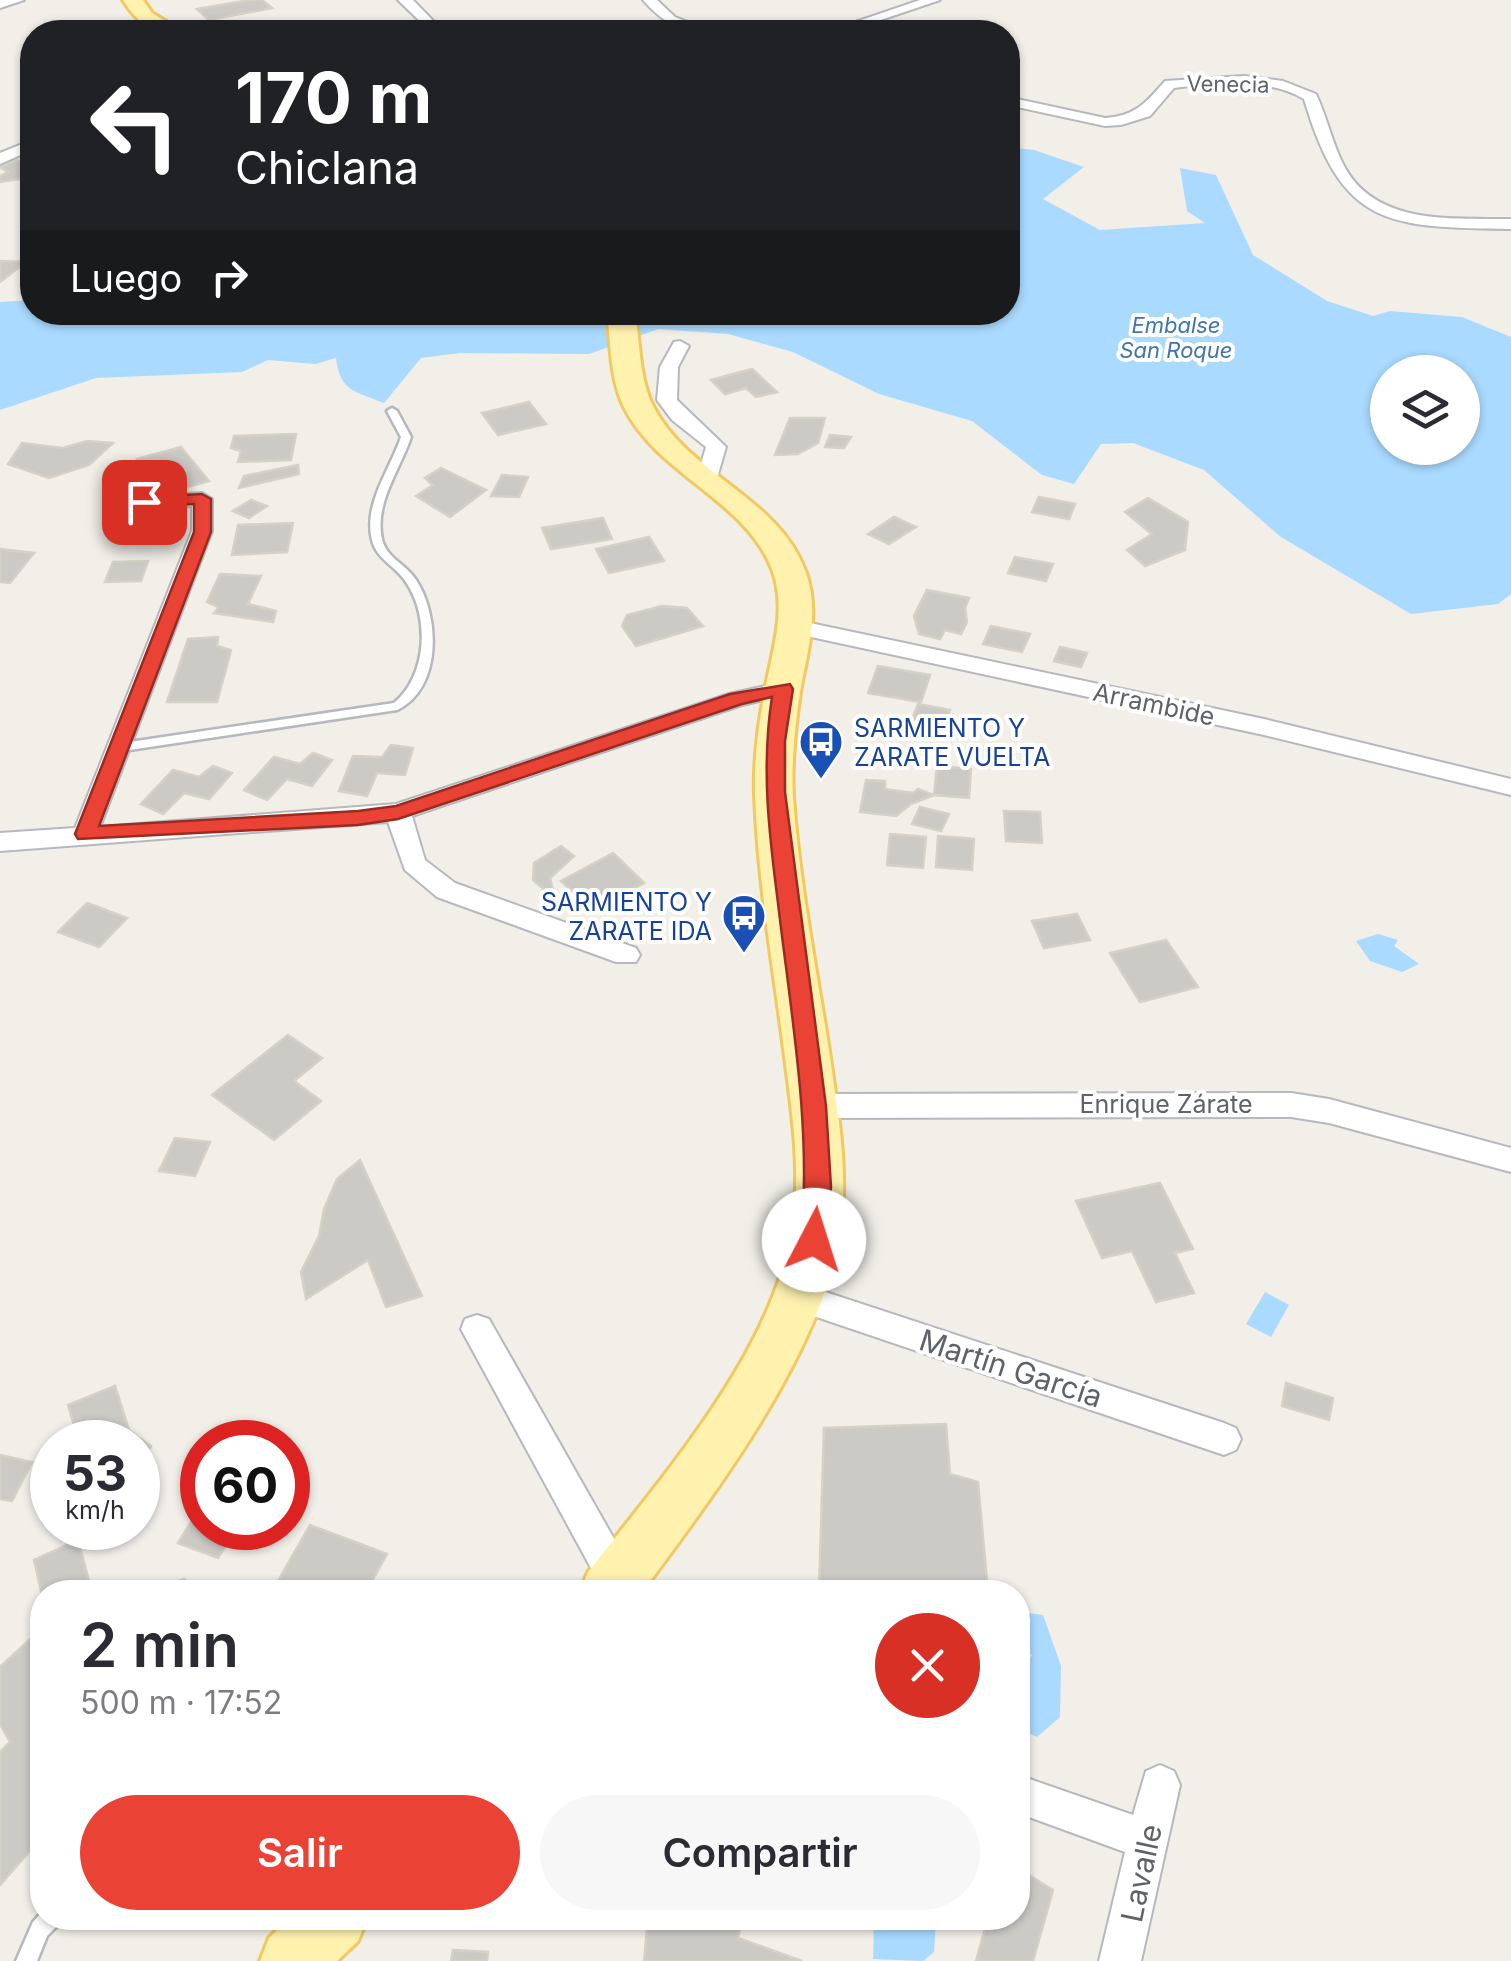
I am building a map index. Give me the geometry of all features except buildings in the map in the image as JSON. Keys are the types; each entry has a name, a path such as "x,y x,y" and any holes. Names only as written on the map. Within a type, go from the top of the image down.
{"main road":[{"path":"133,0 150,20"},
{"path":"616,1580 724,1429 773,1350 798,1297 814,1240 819,1187 814,1106 774,792 776,741 796,627 793,581 787,564 766,534 652,430 632,386 624,325"},
{"path":"292,1961 323,1930"}],"street":[{"path":"0,4 17,0"},
{"path":"404,0 425,20"},
{"path":"650,0 670,20"},
{"path":"861,20 897,5 933,0"},
{"name":"Venecia","path":"1020,104 1106,122 1145,113 1170,84 1191,81 1293,87 1311,98 1319,128 1358,198 1378,210 1424,221 1511,224"},
{"path":"680,346 669,367 666,400 688,428 710,439 716,447 706,481"},
{"path":"85,834 202,532 202,499 114,504"},
{"name":"Arrambide","path":"796,627 1314,738 1511,787"},
{"path":"0,842 398,812 737,699 783,689"},
{"path":"398,812 414,864 446,890 626,954"},
{"name":"Enrique Zárate","path":"814,1106 1291,1105 1330,1111 1511,1160"},
{"name":"Martín García","path":"798,1297 1224,1439"},
{"path":"477,1329 609,1580"},
{"name":"Lavalle","path":"1120,1961 1160,1785"},
{"path":"1030,1798 1148,1840"}],"lane":[{"path":"116,748 397,706 411,698 421,682 426,622 410,579 382,554 376,522 382,488 406,438 392,410"},
{"path":"26,1961 40,1930"}],"water":[{"name":"Embalse San Roque","path":"1020,148 1034,150 1084,167 1043,199 1100,230 1205,223 1187,211 1180,168 1216,175 1253,255 1327,301 1373,316 1390,311 1462,317 1511,337 1511,594 1498,604 1411,614 1281,537 1204,470 1133,443 1101,444 1074,484 1042,475 972,421 879,394 793,352 728,334 658,329 589,354 460,353 421,358 384,403 345,384 336,358 315,364 268,360 242,372 96,378 0,410 0,302 20,301 20,325 1020,325"},
{"path":"1378,934 1398,940 1394,946 1419,964 1402,972 1370,961 1356,941"},
{"path":"1265,1292 1289,1305 1271,1337 1246,1324"},
{"path":"1030,1613 1043,1615 1061,1666 1060,1717 1037,1737 1030,1734"},
{"path":"874,1930 935,1930 934,1952 923,1961 873,1959"}],"place":[{"name":"SARMIENTO Y ZARATE VUELTA","path":"821,780"},
{"name":"SARMIENTO Y ZARATE IDA","path":"744,954"}],"route":[{"path":"144,502 202,499 202,532 85,834 358,818 398,812 737,699 783,689 774,792 814,1106 819,1187 814,1240"}]}
